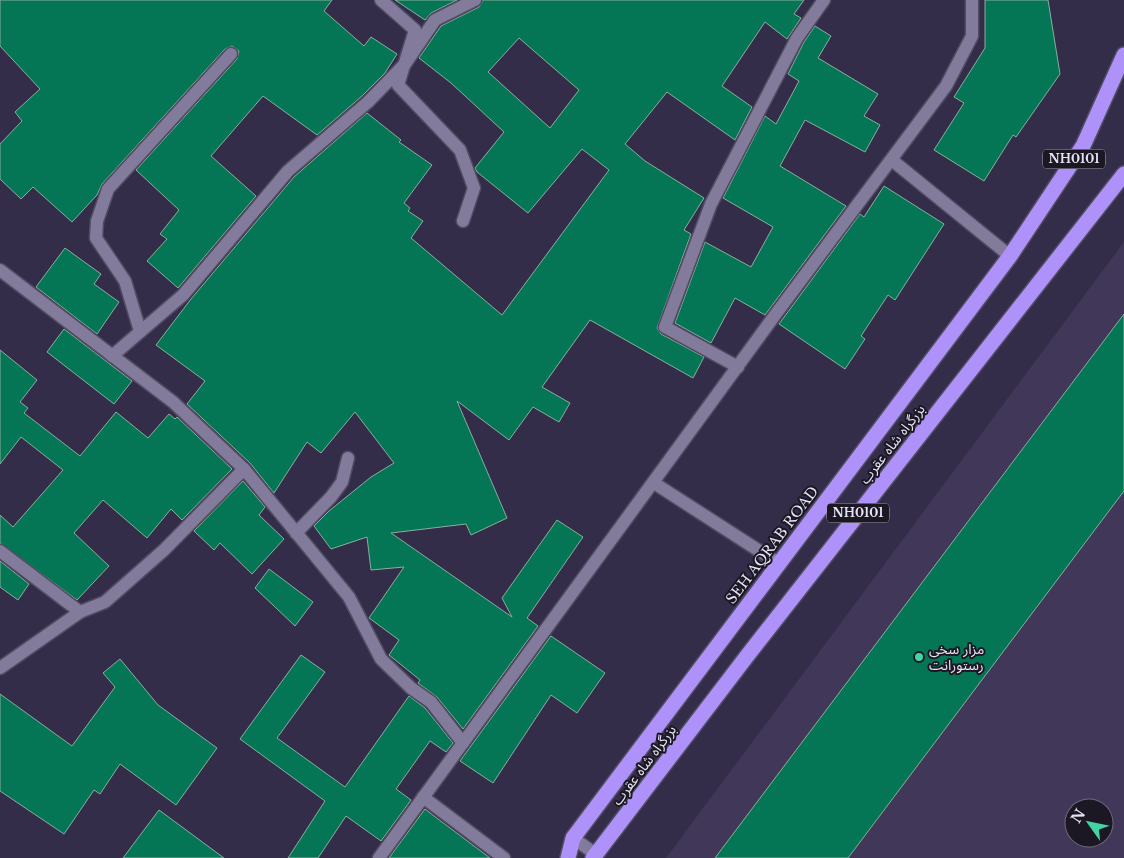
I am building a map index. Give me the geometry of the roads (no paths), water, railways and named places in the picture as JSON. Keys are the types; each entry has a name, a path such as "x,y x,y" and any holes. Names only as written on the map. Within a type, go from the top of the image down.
{"highway":[{"name":"NH0101","path":"1010,256 1083,146 1124,55"},
{"name":"بزرگراه شاه عقرب","path":"595,857 747,656 1124,174"},
{"name":"SEH AQRAB ROAD","path":"568,858 573,838 1010,256"}],"street":[{"path":"381,0 415,30 398,85 460,150 474,188 463,221"},
{"path":"112,356 183,295 288,171 368,102 405,64 435,20 475,0"},
{"path":"738,367 665,327 711,204 797,38 824,0"},
{"path":"379,858 946,86 972,36 972,0"},
{"path":"140,331 125,281 96,238 97,221 108,189 231,54"},
{"path":"893,160 1010,256"},
{"path":"0,270 173,402 244,468 348,597 381,660 411,688 431,702 463,743"},
{"path":"296,533 331,497 342,482 348,458"},
{"path":"0,668 80,612 104,602 149,563 244,468"},
{"path":"654,482 778,563"},
{"path":"0,551 80,612"},
{"path":"423,797 504,858"},
{"path":"573,838 595,857"}],"place":[{"name":"مزار سخی رستورانت","path":"919,657"}]}
